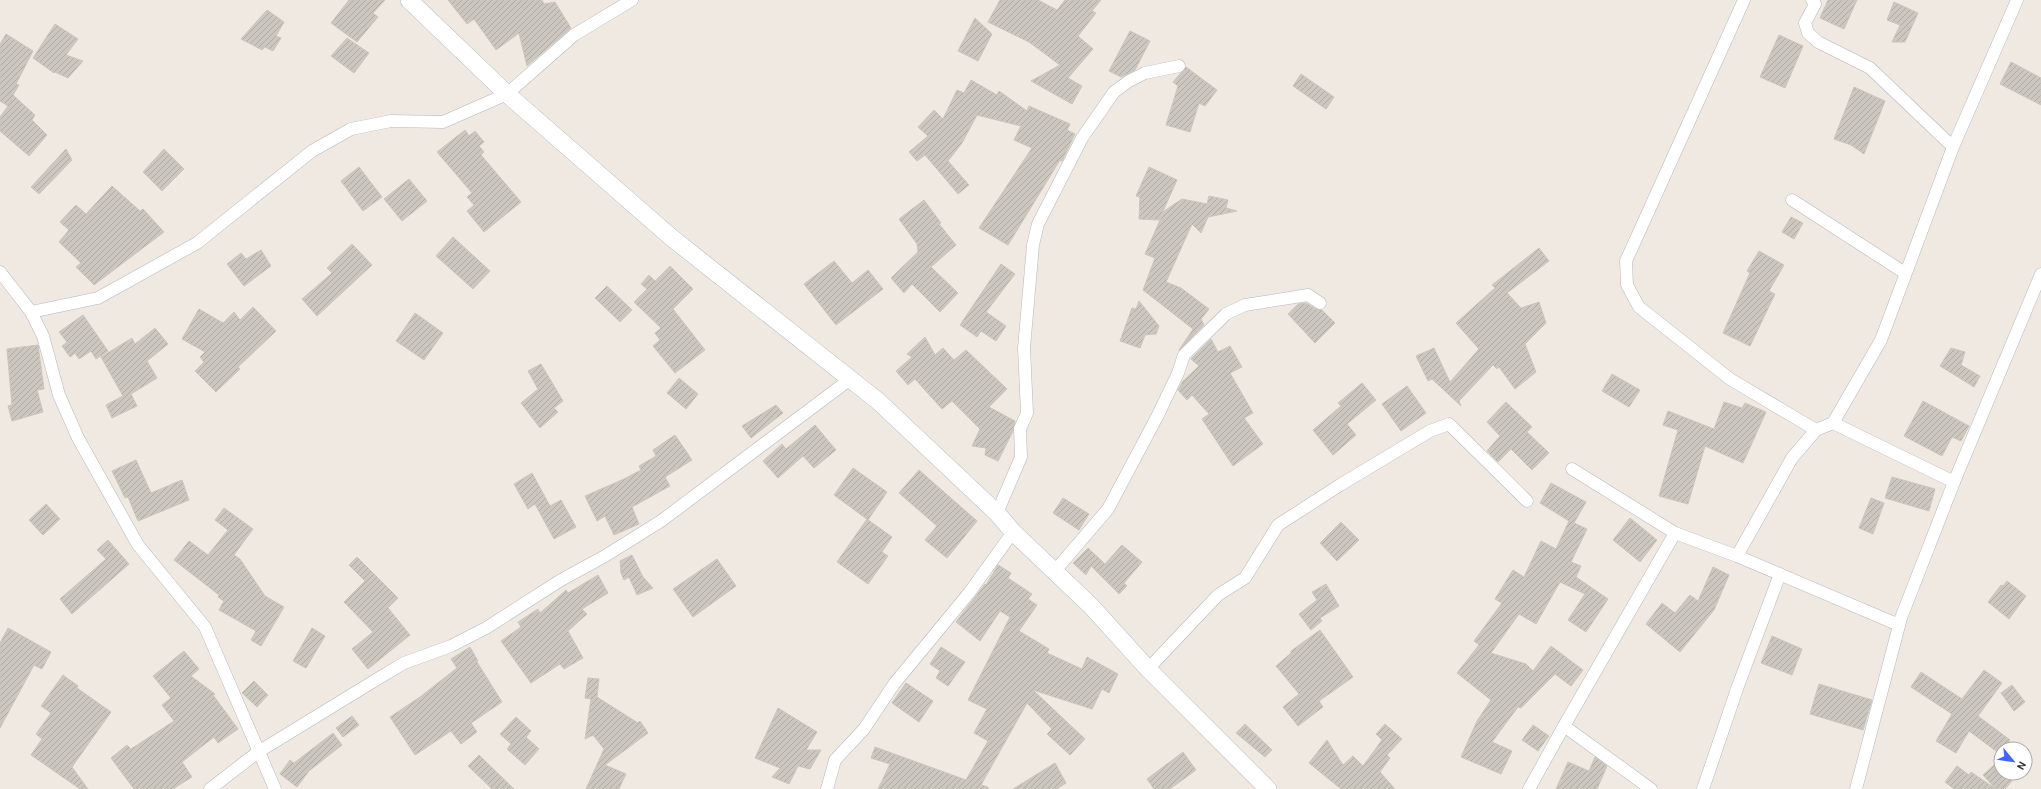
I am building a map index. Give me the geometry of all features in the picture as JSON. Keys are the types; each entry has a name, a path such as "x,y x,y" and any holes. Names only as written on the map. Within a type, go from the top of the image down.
{"street":[{"path":"409,0 507,94 672,238 849,380 878,401 997,513 1013,532 1090,606 1148,669 1268,789"},
{"path":"31,312 98,298 197,243 312,151 351,129 391,121 409,123 443,122 507,94 574,34 632,0"},
{"path":"1744,0 1626,261 1627,285 1639,308 1730,379 1816,430"},
{"path":"1812,0 1815,4 1805,23 1808,33 1818,42 1870,68 1953,147"},
{"path":"1737,556 1792,458 1816,430 1833,423 1881,340 1953,147 2017,0"},
{"path":"997,513 1021,457 1020,429 1027,413 1025,341 1033,244 1038,224 1082,138 1114,92 1129,81 1145,73 1180,66"},
{"path":"1792,200 1905,273"},
{"path":"0,272 31,312 43,336 59,395 78,438 138,545 205,627 275,789"},
{"path":"1856,789 1899,625 1954,482 2041,274"},
{"path":"1054,572 1108,508 1158,415 1178,373 1184,355 1226,314 1244,305 1308,295 1320,303"},
{"path":"210,789 258,752 404,663 451,646 486,628 561,580 605,556 661,521 849,380"},
{"path":"1833,423 1954,482"},
{"path":"1148,669 1218,594 1245,578 1278,525 1340,485 1430,431 1449,424 1527,501"},
{"path":"1572,469 1675,533 1737,556 1899,625"},
{"path":"827,789 834,760 864,729 894,684 969,593 1013,532"},
{"path":"1529,789 1675,533"},
{"path":"1703,789 1738,686 1780,574"},
{"path":"1564,726 1651,789"}],"building":[{"path":"349,0 385,0 373,13 378,17 357,42 331,23"},
{"path":"448,0 542,0 544,4 555,2 571,28 527,66 519,33 496,50 474,19 467,24"},
{"path":"1000,0 1038,0 1057,10 1065,0 1101,0 1092,11 1096,13 1078,36 1093,49 1068,78 1082,86 1072,104 1031,81 1060,65 1029,42 988,22"},
{"path":"1828,0 1857,0 1844,29 1820,18"},
{"path":"1894,2 1918,13 1905,42 1892,42 1900,25 1887,20"},
{"path":"267,10 284,22 276,36 281,38 273,51 265,47 262,50 241,39"},
{"path":"975,18 992,34 978,61 958,51"},
{"path":"55,24 78,39 66,55 83,61 68,78 55,72 54,73 33,58"},
{"path":"1130,31 1150,41 1135,70 1121,77 1109,71"},
{"path":"6,34 33,51 16,84 19,85 13,95 35,115 32,120 47,135 29,156 0,131 0,117 8,106 0,101 0,44"},
{"path":"1779,35 1803,46 1785,88 1760,77"},
{"path":"347,38 369,53 354,73 331,56"},
{"path":"2011,62 2041,78 2041,105 2000,84"},
{"path":"1186,67 1217,90 1205,106 1199,103 1190,132 1166,125 1178,86 1173,82"},
{"path":"1301,74 1334,97 1326,109 1293,86"},
{"path":"971,80 997,95 999,91 1027,111 1029,106 1070,124 1067,130 1075,134 1062,161 1060,160 1008,245 979,228 1032,148 1014,140 1021,126 977,115 962,143 948,161 969,185 958,194 925,155 917,161 909,152 928,136 918,127 934,110 943,119 957,90 964,93"},
{"path":"1854,87 1885,101 1864,154 1851,145 1834,139"},
{"path":"465,130 469,136 475,131 484,142 479,146 484,152 481,155 521,202 484,232 467,211 474,205 467,197 472,193 437,152"},
{"path":"66,149 72,160 39,194 31,187"},
{"path":"164,149 184,169 162,191 143,172"},
{"path":"359,167 382,197 363,211 341,181"},
{"path":"1149,167 1177,180 1159,220 1139,219 1140,197 1136,196"},
{"path":"409,179 427,201 402,221 384,199"},
{"path":"112,186 140,211 143,209 164,232 94,285 76,267 81,263 59,242 69,230 60,222 76,205 86,214"},
{"path":"1209,196 1228,200 1226,208 1237,211 1208,217 1201,233 1192,224 1166,282 1181,288 1209,309 1201,319 1204,325 1179,350 1193,329 1143,290 1155,258 1145,254 1164,211 1182,199 1207,204"},
{"path":"924,200 941,223 939,224 956,245 931,267 958,293 940,312 912,284 904,293 891,278 918,252 917,244 899,219"},
{"path":"1791,217 1803,223 1794,239 1782,232"},
{"path":"453,237 490,271 473,289 436,256"},
{"path":"352,244 372,265 317,316 302,299 332,273 327,268"},
{"path":"1539,248 1549,261 1507,293 1521,308 1539,302 1546,323 1525,344 1536,372 1515,389 1499,367 1497,369 1493,365 1459,401 1461,406 1432,379 1428,381 1416,356 1434,348 1450,382 1479,349 1456,323 1495,288 1492,285"},
{"path":"261,250 271,266 244,286 227,264 241,253 246,259"},
{"path":"1759,251 1784,265 1769,291 1775,294 1750,346 1723,333 1750,273 1747,271"},
{"path":"834,261 852,283 868,270 883,289 836,325 804,284"},
{"path":"1001,264 1015,274 986,312 1006,326 996,341 981,331 977,337 960,325"},
{"path":"670,266 693,289 673,309 705,350 675,373 653,346 660,340 655,333 661,328 634,302 647,289 641,284 649,275 655,281"},
{"path":"607,286 632,310 620,322 595,298"},
{"path":"1139,301 1159,326 1156,334 1145,335 1140,348 1120,341 1132,308 1136,309"},
{"path":"1306,303 1316,309 1322,310 1335,323 1315,343 1288,314 1298,304"},
{"path":"253,307 276,331 238,367 240,369 216,392 195,371 204,362 200,357 205,352 182,339 199,309 223,323 234,312 240,320"},
{"path":"415,313 443,333 424,360 396,341"},
{"path":"83,315 108,351 96,359 91,351 79,359 75,353 70,357 62,346 67,342 59,332"},
{"path":"155,328 168,344 147,361 157,378 131,394 137,406 112,418 106,405 123,396 101,357 132,338 135,344"},
{"path":"925,337 935,355 943,348 954,360 966,350 1007,389 989,407 1015,421 1013,431 998,461 985,455 986,448 972,446 980,429 952,401 942,409 915,379 908,385 896,371 912,357 907,354"},
{"path":"1211,339 1218,352 1230,346 1242,367 1230,373 1253,413 1244,418 1263,444 1233,466 1202,419 1209,414 1192,395 1187,400 1178,390 1183,381 1199,366 1191,359"},
{"path":"38,345 44,389 37,390 43,412 12,421 8,406 12,405 7,349"},
{"path":"1951,348 1965,352 1961,365 1980,376 1974,387 1940,366"},
{"path":"541,364 563,401 554,408 558,412 540,428 521,403 538,389 528,371"},
{"path":"1612,374 1640,390 1629,407 1602,391"},
{"path":"679,378 698,394 686,409 667,393"},
{"path":"1362,383 1376,400 1347,424 1356,435 1333,455 1313,430 1341,406 1338,403"},
{"path":"1407,386 1426,413 1401,431 1382,404"},
{"path":"1923,401 1969,426 1961,441 1952,437 1942,456 1904,436"},
{"path":"1506,402 1532,427 1527,432 1549,453 1532,470 1511,449 1498,462 1487,451 1500,436 1487,422"},
{"path":"1724,402 1742,408 1745,403 1766,412 1743,463 1705,446 1688,504 1659,496 1678,430 1663,425 1668,411 1714,429"},
{"path":"776,405 783,413 751,438 742,426"},
{"path":"815,425 836,450 814,468 803,456 778,478 763,461 782,444 786,449"},
{"path":"675,435 692,460 665,477 670,486 632,507 639,524 614,535 605,516 597,521 585,496 641,470 639,466 656,456 653,450"},
{"path":"136,460 151,493 182,480 189,500 138,521 128,497 125,498 112,471"},
{"path":"853,468 887,492 868,520 834,495"},
{"path":"919,470 977,521 947,558 925,540 937,526 899,493"},
{"path":"532,473 550,506 561,500 576,527 554,539 535,504 528,509 514,484"},
{"path":"1892,477 1935,489 1929,511 1885,498"},
{"path":"1551,483 1586,502 1574,523 1587,529 1571,562 1581,566 1576,577 1608,599 1586,632 1568,620 1585,594 1560,582 1536,624 1519,614 1491,653 1526,664 1533,671 1551,646 1583,670 1571,686 1555,674 1521,708 1518,707 1492,742 1512,751 1501,774 1461,757 1477,721 1491,700 1457,673 1479,645 1474,641 1502,603 1495,599 1513,570 1524,577 1541,541 1556,549 1569,521 1540,503"},
{"path":"1063,498 1089,514 1079,530 1053,513"},
{"path":"1871,498 1884,503 1873,534 1859,528"},
{"path":"46,504 60,519 43,535 29,520"},
{"path":"224,508 253,529 234,555 240,559 265,596 284,607 261,646 251,640 256,631 219,610 224,601 218,597 219,595 174,560 189,541 208,555 228,530 215,520"},
{"path":"1630,518 1657,540 1640,562 1613,540"},
{"path":"867,519 892,537 882,552 888,556 868,584 837,562"},
{"path":"1341,522 1359,540 1337,561 1320,543"},
{"path":"108,540 129,564 72,614 60,599 106,559 97,550"},
{"path":"1122,545 1142,562 1124,583 1127,586 1119,594 1091,566 1086,575 1073,563 1088,548 1105,564"},
{"path":"632,555 643,577 653,588 637,595 629,577 624,580 621,573 620,561"},
{"path":"357,557 398,598 388,608 410,635 368,669 352,649 373,632 344,602 365,581 349,565"},
{"path":"717,559 736,586 693,617 673,589"},
{"path":"998,565 1011,573 1008,578 1032,594 1028,599 1037,605 1019,631 1049,649 1047,653 1082,669 1087,657 1118,674 1109,693 1102,689 1092,709 1033,690 1085,739 1070,755 1047,734 1052,729 1027,703 981,785 988,787 988,789 878,789 890,764 871,758 875,747 966,780 988,741 974,733 987,709 968,700 1010,617 1000,611 980,641 956,622 985,584 986,585"},
{"path":"1713,567 1729,575 1714,610 1680,652 1646,624 1662,603 1675,613 1690,595 1698,601"},
{"path":"598,575 608,593 582,609 587,614 568,631 583,658 564,669 560,664 531,683 501,641 521,627 518,622 538,609 540,613 566,590 568,593"},
{"path":"2007,581 2026,596 2009,619 1988,602 2001,585 2003,586"},
{"path":"1326,584 1339,606 1320,618 1322,621 1311,630 1299,614 1317,600 1312,592"},
{"path":"8,628 51,652 42,669 34,665 0,728 0,643"},
{"path":"312,628 325,636 306,668 293,661"},
{"path":"1320,630 1353,677 1319,701 1323,707 1298,726 1283,707 1299,694 1276,666 1291,653 1291,651"},
{"path":"1772,636 1802,649 1792,675 1761,663"},
{"path":"470,647 478,661 477,662 502,702 471,723 477,732 461,744 451,731 415,755 390,717 420,697 457,668 451,659"},
{"path":"941,647 965,662 948,686 936,678 940,671 930,664"},
{"path":"184,651 199,669 191,676 215,694 213,695 238,729 218,743 214,737 182,762 192,777 173,789 134,789 111,758 127,745 131,749 174,721 162,705 171,698 153,676"},
{"path":"1984,670 2002,683 1978,716 2009,741 1993,741 1993,749 1969,731 1956,753 1936,741 1952,714 1911,687 1921,672 1962,699"},
{"path":"63,675 78,686 77,688 111,712 72,767 88,789 80,789 31,755 42,739 36,734 51,713 41,706"},
{"path":"588,678 599,679 597,697 638,723 640,721 648,733 605,765 626,774 619,789 586,789 604,749 593,735 585,739 591,699 585,698"},
{"path":"254,681 268,695 257,707 242,693"},
{"path":"906,683 933,701 919,722 892,703"},
{"path":"1819,684 1872,700 1863,730 1810,714"},
{"path":"2012,685 2025,702 2014,711 2001,693"},
{"path":"778,708 817,732 806,750 821,750 810,769 798,766 789,784 772,777 780,768 755,758"},
{"path":"352,716 359,725 343,737 336,728"},
{"path":"516,717 531,731 526,737 539,749 525,765 507,749 511,744 500,734"},
{"path":"1245,724 1272,750 1265,757 1236,733"},
{"path":"1385,724 1402,739 1387,755 1390,758 1380,772 1395,789 1341,789 1309,763 1327,740 1343,765 1353,756 1363,766 1382,740 1376,734"},
{"path":"1533,725 1549,736 1538,751 1522,740"},
{"path":"333,733 342,745 309,771 297,787 280,774 290,760 294,763"},
{"path":"1183,752 1196,770 1170,789 1154,789 1147,779"},
{"path":"479,755 514,789 492,789 468,766"},
{"path":"1595,757 1607,766 1597,789 1556,789 1568,762 1589,771"},
{"path":"1055,763 1066,783 1057,789 1013,789"},
{"path":"1957,766 1969,775 1971,772 1996,789 1954,789 1945,782"},
{"path":"1993,766 1993,781 2012,781 2005,789 1996,789 1983,775"}]}
